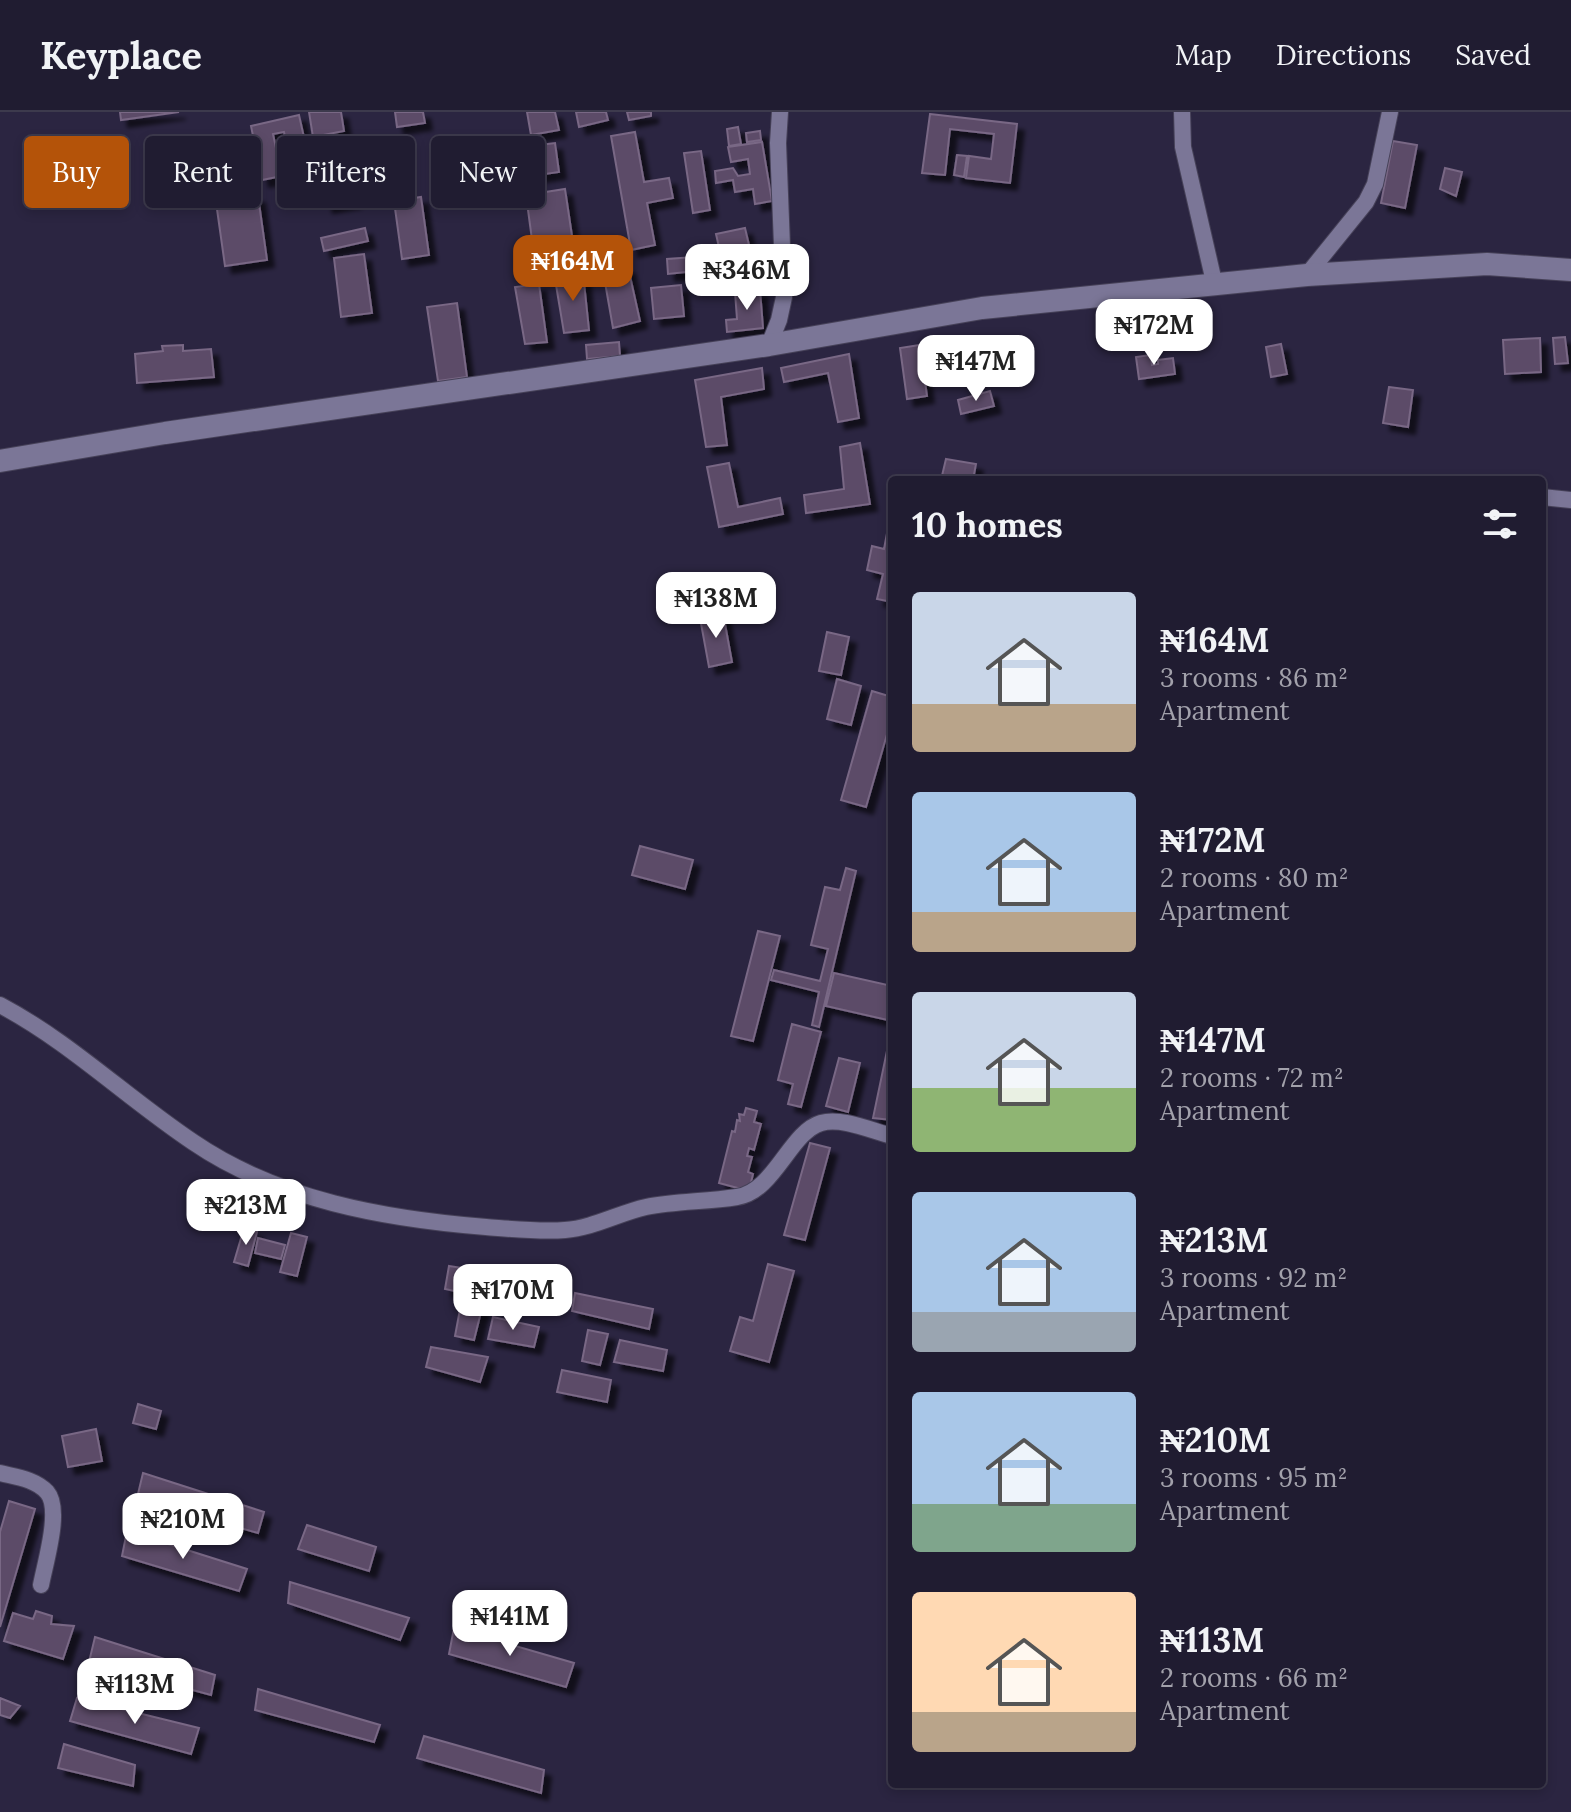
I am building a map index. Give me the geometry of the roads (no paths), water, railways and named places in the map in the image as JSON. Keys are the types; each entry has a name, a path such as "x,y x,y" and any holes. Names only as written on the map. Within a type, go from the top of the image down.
{"street":[{"path":"769,345 784,297 778,143 780,112"},
{"path":"1182,112 1183,147 1215,286"},
{"path":"1307,275 1366,202 1375,184 1390,112"},
{"path":"0,461 165,433 769,345 982,308 1307,275 1487,264 1571,270"},
{"path":"1546,497 1571,500"},
{"path":"0,1005 31,1022 194,1143 251,1174 304,1196 423,1222 566,1230 614,1219 642,1208 750,1194 812,1128 822,1123 837,1122 888,1135"},
{"path":"0,1473 30,1480 48,1493 54,1512 41,1585"}]}
